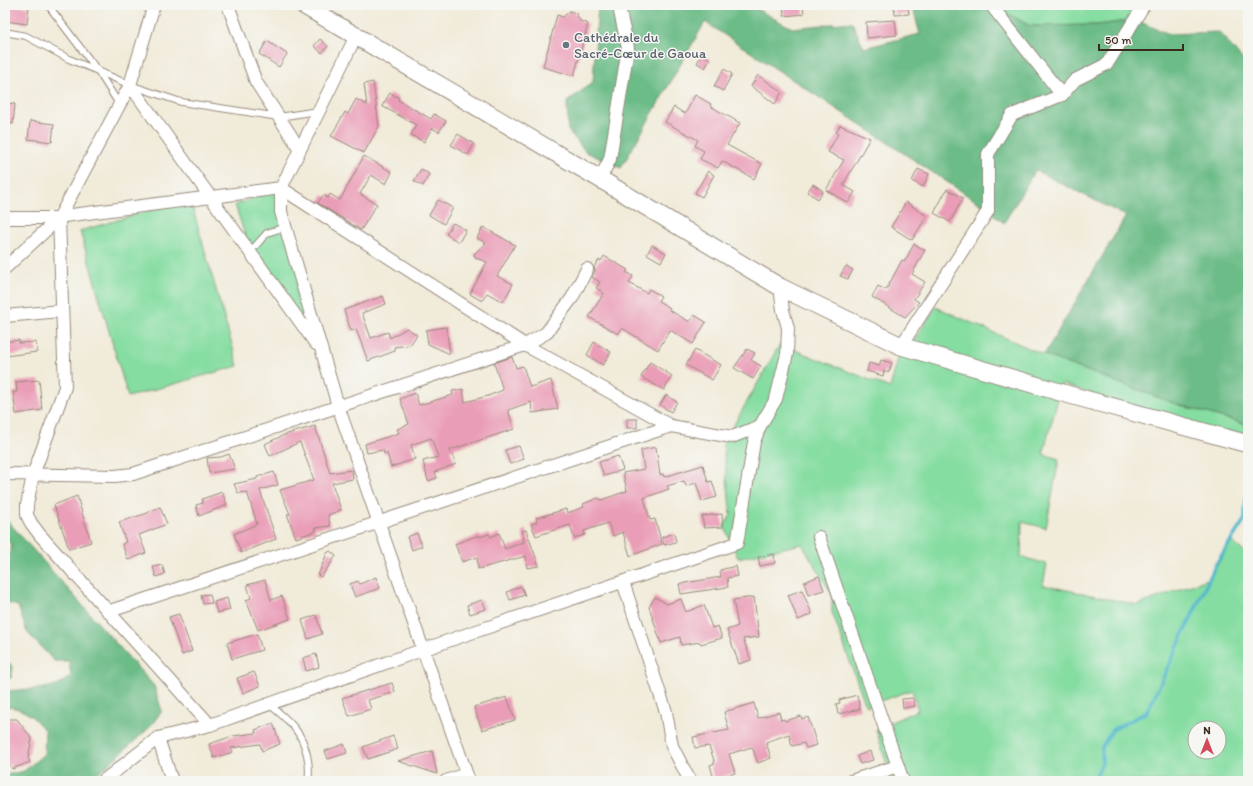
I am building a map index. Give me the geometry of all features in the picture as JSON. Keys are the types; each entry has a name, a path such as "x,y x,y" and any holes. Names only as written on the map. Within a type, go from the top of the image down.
{"main road":[{"path":"302,5 600,179 780,287 901,346 1070,395 1248,444"}],"street":[{"path":"5,268 59,218 130,85 154,5"},
{"path":"228,5 256,82 299,148"},
{"path":"600,179 610,159 628,48 620,12 621,5"},
{"path":"991,5 1062,95"},
{"path":"901,346 988,211 988,154 1012,115 1062,95 1075,80 1107,64 1144,5"},
{"path":"356,36 299,148 281,188 281,212 338,406 468,778 446,781"},
{"path":"130,85 321,351"},
{"path":"5,218 59,218 64,216 210,196 281,188 524,345 671,426 732,437 760,426"},
{"path":"59,218 65,387 33,475 27,515 31,523 210,725"},
{"path":"5,474 132,474 524,345 546,333 572,298 587,269"},
{"path":"103,781 158,738 210,725 423,649 737,543 754,442 760,426 776,399 787,354 788,328 783,310 780,287"},
{"path":"5,316 62,311"},
{"path":"110,611 671,426"},
{"path":"819,537 903,781"},
{"path":"623,582 666,712 672,746 690,781"},
{"path":"158,738 172,781"},
{"path":"852,781 898,766"}],"lane":[{"path":"48,5 98,71 119,104"},
{"path":"5,32 26,36 69,59 130,85 181,102 279,117 318,111"},
{"path":"250,252 267,233 285,227"},
{"path":"269,704 296,730 303,742 307,758 309,774 308,781"}],"green space":[{"path":"598,5 749,5 792,28 852,22 864,48 920,34 912,5 993,5 1030,26 1097,25 1135,20 1169,34 1219,32 1248,66 1248,425 1176,404 1044,355 1126,216 1035,170 1004,223 979,203 705,22 621,168 586,152 568,130 567,102 593,82"},
{"path":"993,5 1135,5 1135,20 1097,25 1030,26"},
{"path":"281,188 321,351 249,247 235,205"},
{"path":"190,199 238,366 128,397 80,231"},
{"path":"936,307 1044,355 1176,404 1248,425 1248,444 1062,384 1043,454 1059,459 1046,528 1022,522 1021,557 1047,564 1043,585 1138,605 1210,578 1231,541 1248,555 1248,781 892,781 876,729 918,710 912,690 866,706 832,612 832,594 802,544 738,558 724,526 731,515 723,444 780,344 890,388 899,355 913,342"},
{"path":"5,518 154,686 162,711 149,728 90,781 5,781 5,775 24,771 44,754 45,731 37,721 23,711 11,707 5,707 5,691 40,689 55,685 71,676 69,661 54,661 27,632 18,606 5,602 5,559 10,553 12,545 5,539"},
{"path":"5,657 13,668 11,678 5,679"}],"building":[{"path":"5,5 29,7 27,24 5,21"},
{"path":"783,5 803,5 804,14 784,16"},
{"path":"894,5 908,5 909,14 895,15"},
{"name":"Cathédrale du Sacré-Cœur de Gaoua","path":"570,11 576,13 580,21 588,24 574,76 543,67 557,15 563,17"},
{"path":"895,20 897,35 867,38 866,22"},
{"path":"320,39 328,46 322,53 314,46"},
{"path":"267,41 287,54 279,67 259,54"},
{"path":"702,54 710,59 705,68 697,63"},
{"path":"724,69 732,74 723,91 714,86"},
{"path":"758,75 782,92 775,104 751,86"},
{"path":"373,82 379,126 364,153 331,136 345,112 348,114 356,99 367,105 364,84"},
{"path":"390,93 399,98 398,100 431,119 434,114 446,121 439,132 432,128 424,142 411,135 416,125 382,106"},
{"path":"695,95 711,104 710,106 740,123 727,145 762,164 754,179 722,161 718,168 700,159 704,151 695,146 698,140 665,122 674,107 685,114"},
{"path":"5,103 15,104 13,124 5,123"},
{"path":"30,121 54,124 52,142 28,139"},
{"path":"840,125 870,138 843,185 855,192 848,203 826,190 844,160 828,152 838,134 836,133"},
{"path":"458,134 474,144 468,155 451,145"},
{"path":"364,156 392,172 386,184 371,175 360,194 377,204 361,230 318,203 323,195 328,198 330,194 340,200"},
{"path":"421,169 429,174 423,186 414,181"},
{"path":"918,169 929,174 923,187 912,181"},
{"path":"708,171 714,175 702,197 695,193"},
{"path":"813,184 823,191 818,199 807,192"},
{"path":"947,189 963,198 950,222 934,213"},
{"path":"438,200 453,208 444,224 429,215"},
{"path":"906,202 927,216 912,240 891,227"},
{"path":"453,223 466,230 459,242 446,234"},
{"path":"483,227 515,245 497,276 513,284 503,302 487,293 482,301 470,294 487,262 476,258 474,254 486,243 477,238"},
{"path":"914,244 925,250 912,274 925,282 914,299 919,302 905,317 872,297 878,286 886,290 902,260 905,261"},
{"path":"652,245 666,253 661,262 647,254"},
{"path":"604,256 628,270 626,272 633,276 629,283 647,293 649,289 661,296 658,301 670,308 669,310 690,322 694,315 706,322 693,344 670,330 658,350 622,328 618,334 589,317 604,293 596,288 600,282 592,277 595,271 594,267"},
{"path":"846,266 853,270 848,279 840,276"},
{"path":"383,296 386,304 362,313 371,338 388,332 390,338 407,328 417,335 410,345 394,347 395,351 368,361 356,329 351,331 344,310"},
{"path":"446,327 450,354 428,344 426,330"},
{"path":"19,340 19,343 36,342 37,352 5,356 5,342"},
{"path":"594,342 611,352 603,365 587,355"},
{"path":"747,349 755,353 751,360 761,366 753,379 734,368"},
{"path":"695,350 721,365 712,380 686,365"},
{"path":"512,357 516,368 523,366 530,387 551,380 558,409 532,413 531,402 508,410 514,429 450,450 456,464 435,472 437,478 428,481 423,461 438,457 431,438 411,445 415,459 391,467 387,453 384,454 383,450 367,453 365,444 399,433 397,429 409,424 400,399 415,393 419,405 453,395 452,391 463,389 465,402 488,396 503,390 494,363"},
{"path":"881,360 892,363 889,372 884,371 883,376 867,371 869,363 879,366"},
{"path":"650,362 672,376 664,390 641,377"},
{"path":"39,380 42,410 16,414 13,392 17,392 16,382"},
{"path":"666,395 677,402 671,412 660,405"},
{"path":"627,419 637,419 637,428 627,428"},
{"path":"315,426 330,473 352,470 353,479 332,483 341,510 328,515 330,526 315,528 316,531 296,538 287,514 290,514 280,490 314,480 300,442 270,456 265,444 284,435"},
{"path":"519,446 524,459 510,464 505,450"},
{"path":"656,447 660,475 663,474 664,477 703,465 708,482 712,481 717,497 702,501 696,483 686,486 684,481 667,486 669,489 644,498 650,520 655,519 662,544 630,556 623,532 613,536 608,523 584,531 585,535 574,538 570,525 536,536 531,524 537,522 536,518 566,509 567,513 584,507 583,504 598,498 601,500 627,491 623,473 644,469 641,450"},
{"path":"229,454 235,469 209,473 207,458 221,457"},
{"path":"618,456 623,470 604,476 599,462"},
{"path":"274,472 278,485 260,490 276,539 241,553 234,534 257,524 247,492 238,493 234,484 257,479 257,477"},
{"path":"222,492 227,505 199,516 196,505 203,503 202,499"},
{"path":"77,496 91,542 69,549 54,505"},
{"path":"160,507 167,524 139,535 146,553 128,560 122,544 126,542 119,522 148,513"},
{"path":"722,514 723,527 704,528 702,516"},
{"path":"526,530 539,566 527,568 526,556 478,569 477,557 462,562 455,544 479,535 480,537 489,534 491,537 499,533 505,549 524,542 522,531"},
{"path":"417,533 422,546 412,550 407,537"},
{"path":"674,533 676,542 664,545 662,537"},
{"path":"330,551 336,556 321,577 318,575 327,553"},
{"path":"774,554 775,563 760,566 758,557"},
{"path":"162,565 165,574 156,577 153,567"},
{"path":"736,566 738,576 727,578 728,587 681,594 679,584 721,577 720,570"},
{"path":"819,576 824,590 808,595 804,582"},
{"path":"376,577 380,588 355,597 350,584 358,581 360,584"},
{"path":"265,580 271,600 282,596 290,619 258,630 246,600 251,598 247,585"},
{"path":"521,586 525,595 510,600 507,592"},
{"path":"802,590 812,614 798,620 788,595"},
{"path":"210,594 212,603 203,604 201,595"},
{"path":"655,597 667,604 681,599 686,612 704,605 712,628 718,626 722,638 701,644 700,642 681,645 680,637 661,643 649,607"},
{"path":"754,597 759,637 743,639 751,660 739,664 727,630 738,626 733,600"},
{"path":"227,598 230,610 217,613 214,602"},
{"path":"482,600 486,609 470,614 467,605"},
{"path":"179,614 192,651 182,655 169,617"},
{"path":"316,615 322,634 308,639 302,620"},
{"path":"257,634 262,650 232,659 227,643"},
{"path":"316,654 319,667 306,671 303,658"},
{"path":"254,672 260,686 243,693 237,678"},
{"path":"392,683 395,692 368,700 371,709 349,716 342,698"},
{"path":"857,695 860,709 838,714 836,704 840,703 839,700"},
{"path":"507,697 515,720 482,730 474,707"},
{"path":"913,698 915,706 903,708 902,699"},
{"path":"754,703 758,718 779,712 781,720 784,719 785,721 801,716 802,719 808,717 817,745 806,748 804,743 792,746 789,734 766,742 771,758 758,763 752,747 729,754 735,773 714,779 710,765 715,763 709,746 695,748 693,737 729,730 724,712"},
{"path":"5,719 17,719 32,739 28,758 30,762 12,769 10,765 5,764"},
{"path":"273,723 280,744 262,751 260,744 231,748 233,752 214,758 209,744 233,736 256,733 255,730"},
{"path":"393,736 398,749 368,759 363,747"},
{"path":"344,744 347,753 328,759 325,751"},
{"path":"432,751 437,774 398,761"},
{"path":"870,751 873,760 860,764 857,756"}],"waterway":[{"path":"1094,781 1102,763 1102,747 1112,730 1147,712 1216,564 1245,519 1246,498 1248,496"}],"place":[{"name":"Cathédrale du Sacré-Cœur de Gaoua","path":"566,45"}]}
